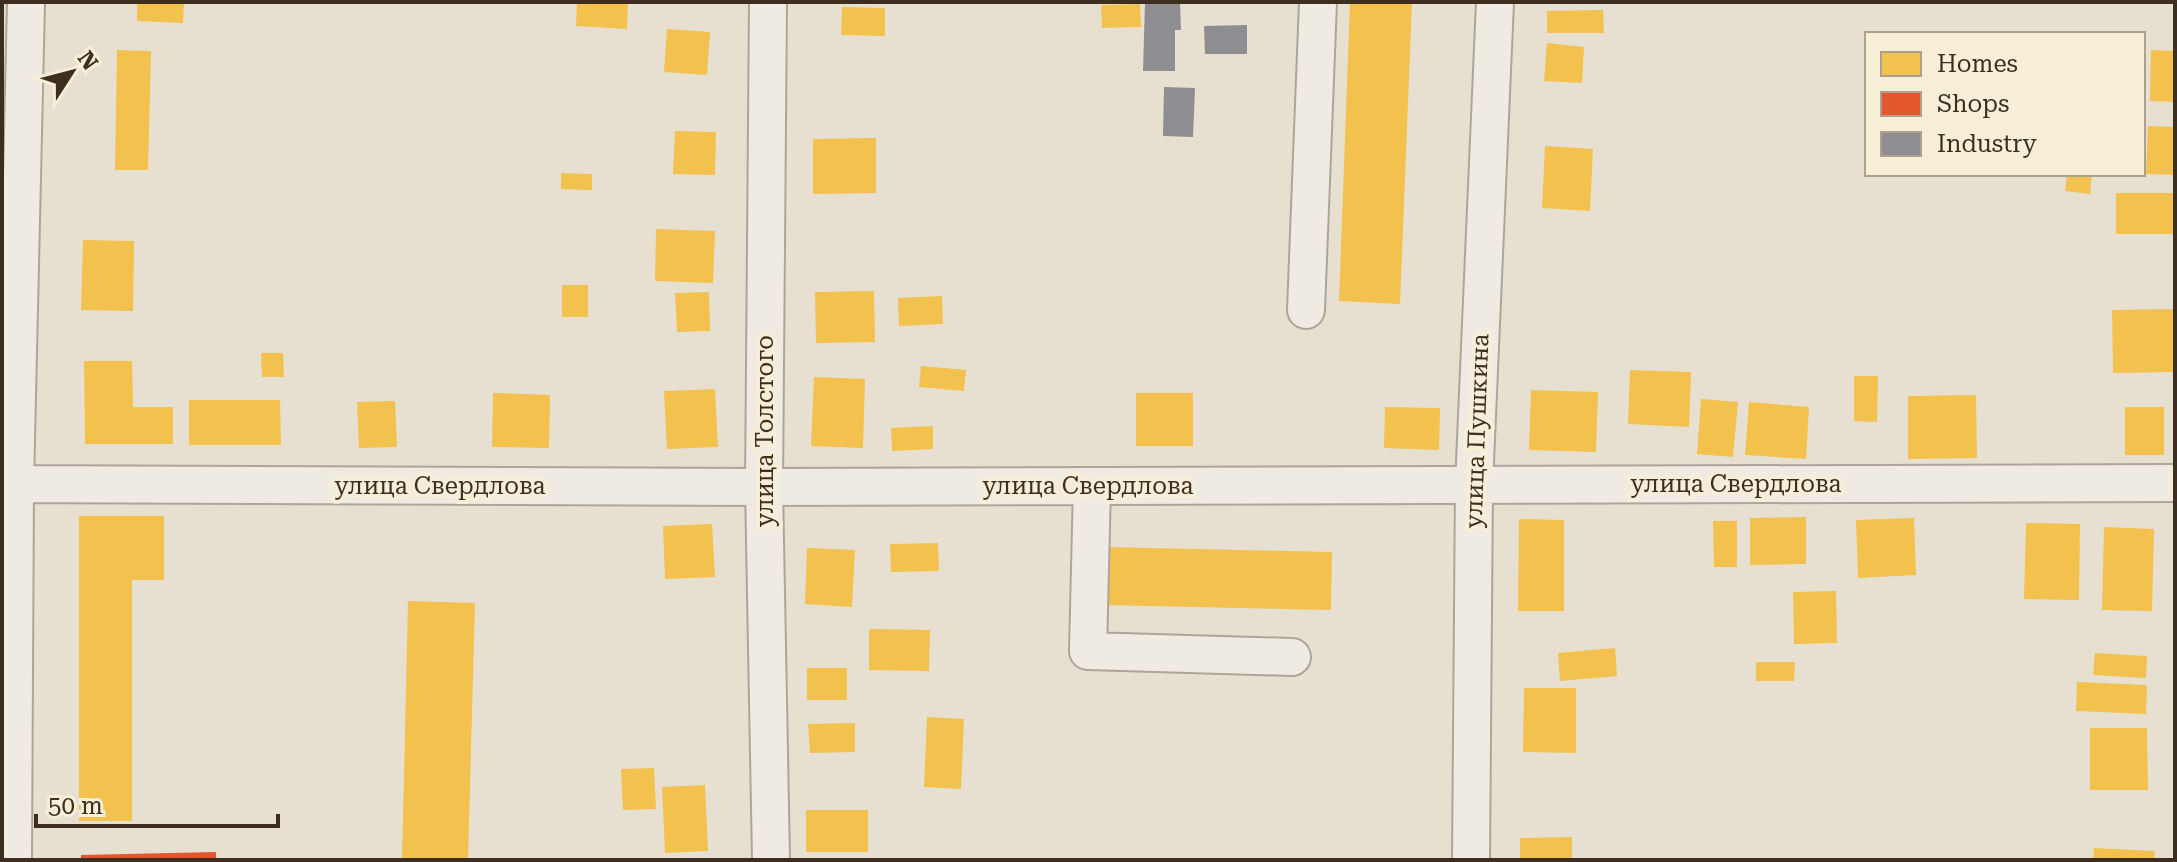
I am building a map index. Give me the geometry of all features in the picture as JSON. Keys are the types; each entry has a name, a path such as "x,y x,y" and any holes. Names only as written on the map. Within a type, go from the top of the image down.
{"street":[{"path":"13,860 8,484 26,2"},
{"name":"улица Толстого","path":"768,2 764,487 771,860"},
{"path":"1306,310 1318,2"},
{"name":"улица Пушкина","path":"1471,860 1474,485 1495,2"},
{"name":"улица Свердлова","path":"8,484 764,487 2175,483"},
{"path":"1092,486 1088,651 1292,657"}],"building: Homes":[{"path":"137,2 184,2 183,23 137,21"},
{"path":"577,2 628,2 627,29 576,26"},
{"path":"1350,2 1412,2 1400,304 1339,301"},
{"path":"1140,4 1141,27 1102,28 1101,5"},
{"path":"842,7 885,8 885,36 841,35"},
{"path":"1603,10 1604,33 1547,33 1547,11"},
{"path":"667,29 710,32 707,75 664,72"},
{"path":"1547,43 1584,47 1582,83 1544,81"},
{"path":"117,50 151,51 148,170 115,170"},
{"path":"2151,50 2175,51 2175,102 2150,101"},
{"path":"2148,126 2175,127 2175,175 2146,174"},
{"path":"675,131 716,132 715,175 673,174"},
{"path":"876,138 876,193 813,194 813,139"},
{"path":"1545,146 1593,149 1590,211 1542,208"},
{"path":"561,173 592,174 592,190 561,189"},
{"path":"2067,176 2092,176 2090,194 2065,191"},
{"path":"2116,193 2175,193 2175,234 2116,234"},
{"path":"656,229 715,231 713,283 655,281"},
{"path":"83,240 134,241 133,311 81,310"},
{"path":"562,285 588,285 588,317 562,317"},
{"path":"874,291 875,342 816,343 815,292"},
{"path":"709,292 710,331 677,332 675,293"},
{"path":"942,296 943,324 899,326 898,298"},
{"path":"2174,309 2175,372 2113,373 2112,310"},
{"path":"261,353 283,353 284,377 262,377"},
{"path":"84,361 132,361 133,407 173,407 173,444 85,444"},
{"path":"921,366 966,370 964,391 919,387"},
{"path":"1630,370 1691,372 1689,427 1628,424"},
{"path":"1854,376 1878,376 1877,422 1854,421"},
{"path":"814,377 865,379 863,448 811,446"},
{"path":"715,389 718,447 667,449 664,391"},
{"path":"1531,390 1598,392 1596,452 1529,450"},
{"path":"493,393 550,395 549,448 492,447"},
{"path":"1136,393 1193,393 1193,446 1136,446"},
{"path":"1976,395 1977,458 1908,459 1908,396"},
{"path":"1701,399 1738,402 1733,457 1697,454"},
{"path":"189,400 280,400 281,445 189,445"},
{"path":"395,401 397,447 359,448 357,402"},
{"path":"1749,402 1809,407 1806,459 1745,455"},
{"path":"1385,407 1440,408 1439,450 1384,448"},
{"path":"2125,407 2164,407 2164,455 2125,455"},
{"path":"933,426 933,449 892,451 891,428"},
{"path":"79,516 164,516 164,580 132,580 132,821 79,821"},
{"path":"1806,517 1806,564 1750,565 1750,518"},
{"path":"1914,518 1916,575 1858,578 1856,520"},
{"path":"1519,519 1564,520 1564,611 1518,611"},
{"path":"1713,521 1737,521 1737,567 1714,567"},
{"path":"2026,523 2080,524 2079,600 2024,599"},
{"path":"712,524 715,577 665,579 663,526"},
{"path":"2104,527 2154,529 2152,611 2102,610"},
{"path":"938,543 939,571 891,572 890,544"},
{"path":"1107,547 1332,552 1331,610 1106,605"},
{"path":"807,548 855,550 852,607 805,604"},
{"path":"1836,591 1837,643 1794,644 1793,592"},
{"path":"408,601 475,603 468,860 402,860"},
{"path":"869,629 930,630 929,671 869,670"},
{"path":"1615,648 1617,676 1560,681 1558,653"},
{"path":"2095,653 2147,656 2146,678 2093,675"},
{"path":"1756,662 1795,662 1794,681 1756,681"},
{"path":"807,668 847,668 847,700 807,700"},
{"path":"2077,682 2147,685 2146,714 2076,711"},
{"path":"1524,688 1576,688 1576,753 1523,752"},
{"path":"927,717 964,719 961,789 924,787"},
{"path":"855,723 855,752 810,753 808,724"},
{"path":"2090,728 2147,728 2148,790 2090,790"},
{"path":"654,768 656,809 623,810 621,769"},
{"path":"705,785 708,851 665,853 662,787"},
{"path":"806,810 868,810 868,852 806,852"},
{"path":"1572,837 1572,860 1520,860 1520,838"},
{"path":"2094,848 2155,851 2154,860 2093,860"}],"building: Shops":[{"path":"216,852 216,860 81,860 81,855"}],"building: Industry":[{"path":"1145,2 1180,2 1181,30 1175,30 1175,71 1143,71"},
{"path":"1247,25 1247,54 1205,54 1204,26"},
{"path":"1164,87 1195,88 1193,137 1163,136"}]}
